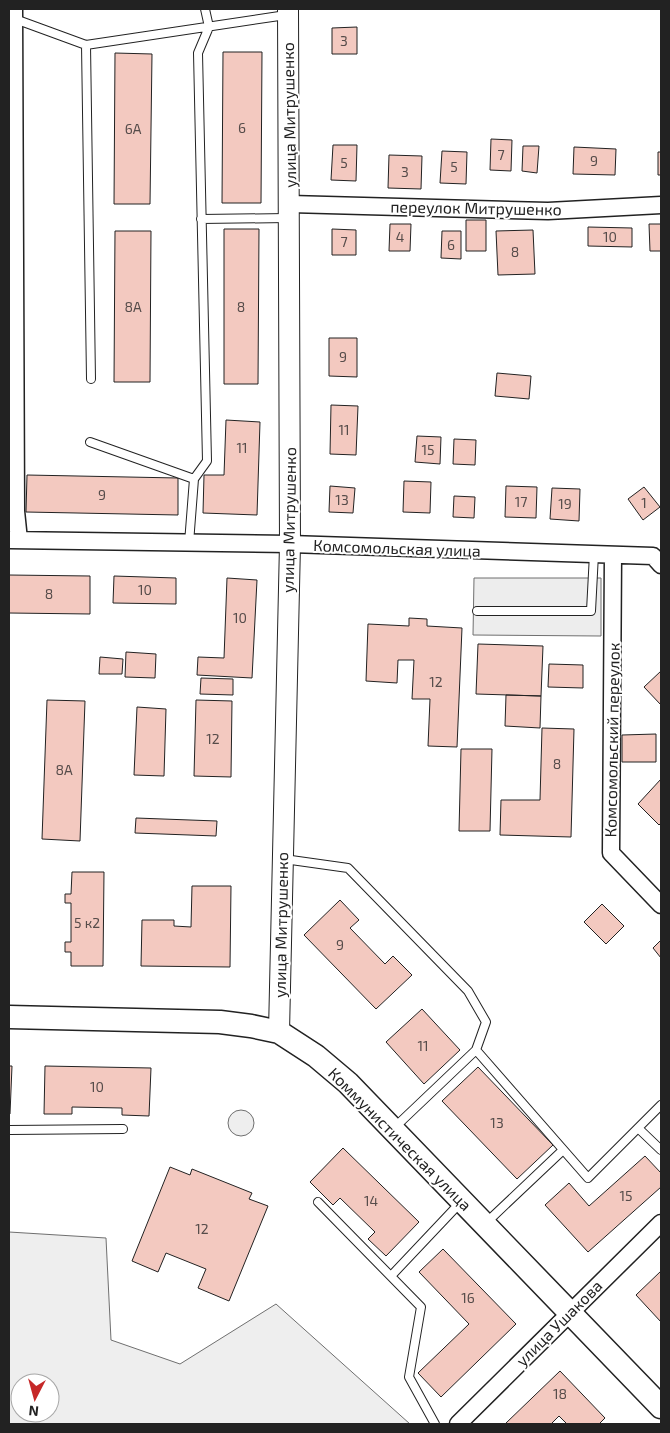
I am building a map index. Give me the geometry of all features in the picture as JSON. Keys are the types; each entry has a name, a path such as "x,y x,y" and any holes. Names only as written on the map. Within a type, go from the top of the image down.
{"main road":[{"name":"Коммунистическая улица","path":"9,1017 220,1022 279,1032 316,1056 342,1077 661,1407"}],"street":[{"name":"улица Митрушенко","path":"279,1032 290,544 288,12"},
{"path":"14,14 16,511 14,540"},
{"name":"переулок Митрушенко","path":"290,211 548,211 661,205"},
{"name":"Комсомольская улица","path":"14,540 290,544 658,557"},
{"name":"Комсомольский переулок","path":"613,555 611,853 661,905"},
{"name":"улица Ушакова","path":"458,1424 661,1224"}],"lane":[{"path":"189,543 194,479 207,461 198,53 209,27 205,9"},
{"path":"14,14 86,45 209,27 288,12"},
{"path":"86,45 90,379"},
{"path":"202,219 290,211"},
{"path":"90,442 194,479"},
{"path":"477,611 592,612 594,554"},
{"path":"283,859 348,868 468,991 486,1022 476,1050 392,1129"},
{"path":"476,1050 588,1178 661,1105"},
{"path":"638,1128 661,1150"},
{"path":"9,1130 123,1129"},
{"path":"484,1225 564,1150"},
{"path":"391,1276 462,1201"},
{"path":"318,1202 422,1307 409,1377 435,1424"}],"shaded area":[{"path":"474,578 601,578 601,636 473,635"},
{"path":"241,1110 250,1114 254,1123 250,1132 241,1136 232,1132 228,1123 232,1114"},
{"path":"9,1232 106,1238 111,1340 180,1364 276,1304 410,1424 9,1424"}],"building":[{"path":"357,27 357,54 332,54 332,28"},
{"path":"223,52 262,52 261,203 222,203"},
{"path":"115,53 152,54 150,204 114,204"},
{"path":"491,139 512,140 511,171 490,170"},
{"path":"333,145 357,145 356,181 331,180"},
{"path":"523,146 539,146 537,173 522,171"},
{"path":"574,147 616,149 615,175 573,174"},
{"path":"442,151 467,152 466,184 440,183"},
{"path":"658,152 661,152 661,175 658,175"},
{"path":"389,155 422,156 421,189 388,188"},
{"path":"466,220 486,220 486,251 466,251"},
{"path":"390,224 411,224 410,251 389,251"},
{"path":"649,224 661,224 661,251 650,251"},
{"path":"588,227 632,228 632,247 588,246"},
{"path":"224,229 259,229 258,384 224,384"},
{"path":"332,229 356,230 356,255 332,255"},
{"path":"533,230 535,274 498,275 496,231"},
{"path":"115,231 151,231 150,382 114,382"},
{"path":"442,231 461,231 461,259 441,258"},
{"path":"329,338 357,338 357,377 329,376"},
{"path":"497,373 531,376 529,399 495,396"},
{"path":"331,405 358,406 356,455 330,454"},
{"path":"226,420 260,422 257,515 203,513 204,475 224,475"},
{"path":"417,436 441,437 440,464 415,462"},
{"path":"454,439 476,440 475,465 453,464"},
{"path":"27,475 178,478 178,515 26,512"},
{"path":"404,481 431,482 430,513 403,512"},
{"path":"330,486 355,488 353,513 329,512"},
{"path":"506,486 537,487 536,518 505,517"},
{"path":"644,487 660,507 643,520 628,499"},
{"path":"552,488 580,489 579,521 550,519"},
{"path":"454,496 475,497 474,518 453,517"},
{"path":"9,575 90,576 90,614 9,613"},
{"path":"114,576 176,578 176,604 113,603"},
{"path":"227,578 257,580 252,678 197,675 198,657 224,658"},
{"path":"409,618 427,619 427,626 462,628 457,747 428,746 430,699 412,699 414,660 398,660 397,683 366,681 368,624 409,626"},
{"path":"478,644 543,646 541,696 476,694"},
{"path":"126,652 156,654 155,678 125,677"},
{"path":"100,657 123,659 122,674 99,674"},
{"path":"549,664 583,665 583,688 548,687"},
{"path":"661,671 661,705 644,687"},
{"path":"201,678 233,679 233,695 200,694"},
{"path":"506,695 541,696 540,728 505,726"},
{"path":"47,700 85,701 80,841 42,839"},
{"path":"196,700 232,701 231,777 194,776"},
{"path":"137,707 166,709 164,776 134,775"},
{"path":"542,728 574,729 571,837 500,835 501,800 540,800"},
{"path":"656,734 656,762 622,762 622,735"},
{"path":"461,749 492,749 490,831 459,831"},
{"path":"661,779 661,823 659,825 638,804"},
{"path":"136,818 217,821 216,836 135,833"},
{"path":"72,872 104,872 103,966 71,966 71,952 65,952 65,942 71,942 71,903 65,903 65,894 71,894"},
{"path":"192,886 231,886 230,967 141,966 142,920 174,920 174,926 191,927"},
{"path":"340,900 359,920 350,928 385,964 393,956 412,975 376,1009 304,935"},
{"path":"602,904 624,926 606,944 584,922"},
{"path":"661,940 661,958 653,948"},
{"path":"422,1009 460,1050 424,1084 386,1042"},
{"path":"9,1066 12,1066 10,1114 9,1114"},
{"path":"45,1066 151,1068 149,1116 122,1115 122,1108 72,1107 72,1114 44,1114"},
{"path":"478,1067 553,1145 517,1179 442,1101"},
{"path":"343,1148 419,1222 386,1256 368,1239 375,1232 340,1198 333,1205 310,1182"},
{"path":"645,1156 661,1173 661,1187 588,1252 545,1205 569,1183 589,1206"},
{"path":"170,1167 190,1175 192,1169 252,1193 249,1199 268,1206 229,1301 198,1288 206,1269 166,1253 158,1272 132,1261"},
{"path":"443,1249 516,1324 441,1397 418,1373 469,1324 419,1272"},
{"path":"661,1271 661,1322 636,1295"},
{"path":"560,1371 605,1418 599,1424 567,1424 559,1416 551,1424 505,1424"}]}
